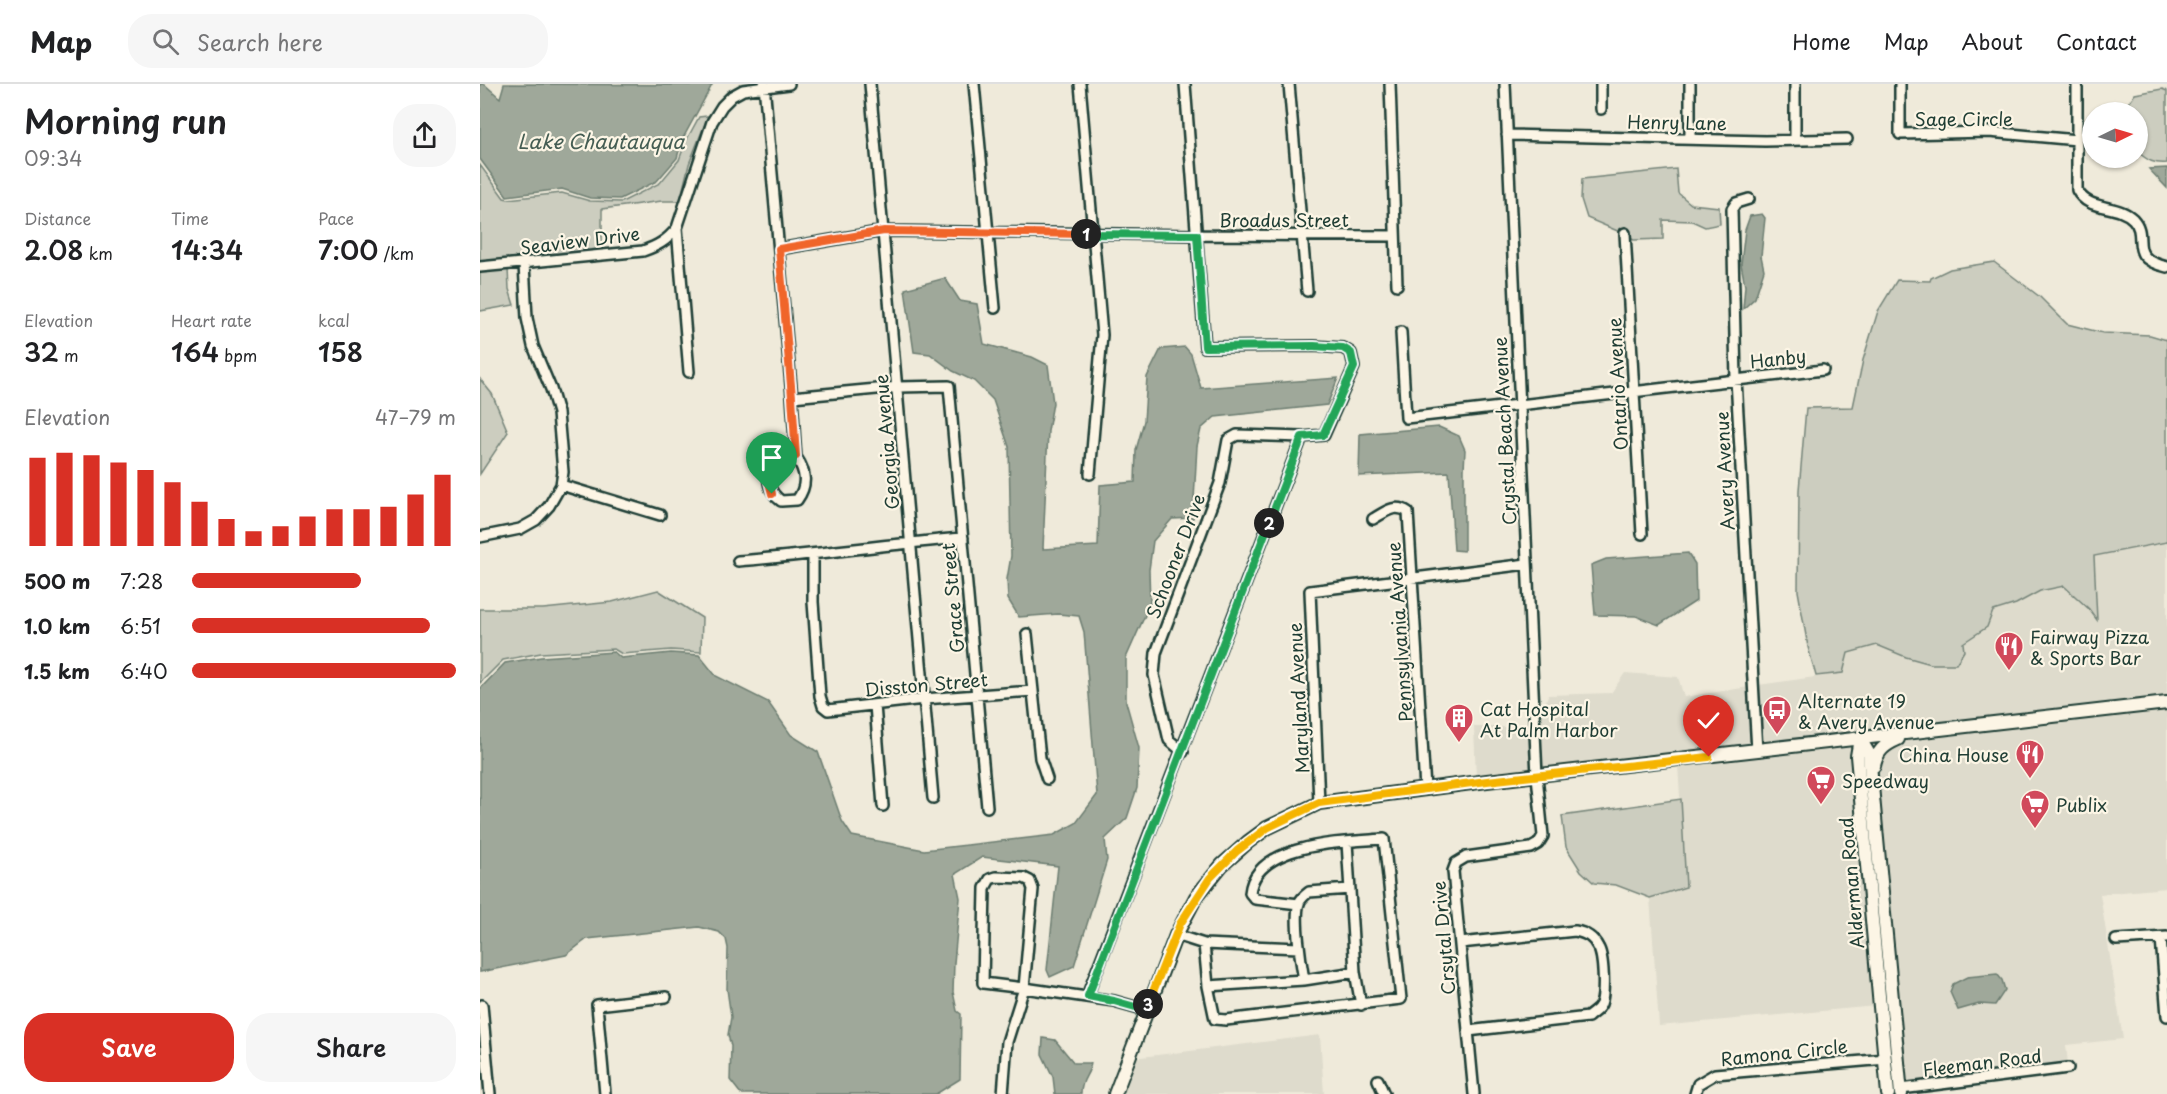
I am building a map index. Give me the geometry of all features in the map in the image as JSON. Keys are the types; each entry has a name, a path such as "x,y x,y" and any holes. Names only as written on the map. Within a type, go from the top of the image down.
{"main road":[{"path":"1115,1094 1176,935 1190,907 1210,878 1237,851 1267,828 1319,803 1812,743 2167,703"},
{"path":"1872,777 1879,751 1886,744 1913,733"},
{"name":"Alderman Road","path":"1860,739 1869,754 1872,777 1901,1091"},
{"name":"Alderman Road","path":"1860,739 1857,756 1888,1094"}],"street":[{"path":"689,372 677,228 712,122 722,106 732,96 743,90 764,85 789,84"},
{"name":"Georgia Avenue","path":"870,84 933,798"},
{"path":"974,84 995,308"},
{"path":"1080,84 1102,335 1090,474"},
{"path":"1088,996 1302,437 1323,435 1354,367 1351,353 1343,348 1205,347 1185,84"},
{"path":"1289,84 1307,291"},
{"path":"1390,84 1397,285"},
{"name":"Crystal Beach Avenue","path":"1505,84 1537,776"},
{"path":"1601,84 1601,109"},
{"path":"1690,84 1690,139"},
{"path":"1795,84 1795,139"},
{"name":"Sage Circle","path":"1900,84 1900,134 1989,132 2077,140"},
{"path":"2077,84 2076,167 2077,190 2080,197 2087,202 2130,216 2137,226 2141,252 2146,259 2167,267"},
{"path":"764,85 796,456 804,471 805,484 797,500 781,501 772,494 768,478 770,465 796,456"},
{"name":"Henry Lane","path":"1507,135 1765,141 1847,139"},
{"name":"Avery Avenue","path":"1749,199 1736,203 1732,209 1736,379 1756,751"},
{"name":"Seaview Drive","path":"480,267 643,251 668,239 677,228"},
{"name":"Broadus Street","path":"779,249 884,231 1395,236"},
{"name":"Ontario Avenue","path":"1625,233 1642,534"},
{"path":"480,537 520,529 536,520 549,506 561,485 558,413 551,389 533,346 527,318 524,264"},
{"path":"1401,332 1406,418 1520,405"},
{"name":"Hanby","path":"1520,405 1823,370"},
{"name":"Grace Street","path":"898,387 949,386 987,807"},
{"path":"792,397 898,387"},
{"name":"Schooner Drive","path":"1183,752 1169,740 1159,701 1154,663 1220,483 1228,440 1237,435 1302,437"},
{"path":"561,485 660,515"},
{"name":"Pennsylvania Avenue","path":"1373,519 1393,508 1402,508 1408,512 1425,789"},
{"path":"738,561 963,538"},
{"name":"Disston Street","path":"813,555 820,696 823,706 828,710 924,699 1033,691"},
{"path":"1413,577 1527,564"},
{"name":"Maryland Avenue","path":"1319,803 1310,591 1413,577"},
{"path":"1027,634 1040,758 1047,779"},
{"path":"875,705 883,806"},
{"name":"Crsytal Drive","path":"1474,1094 1453,871 1456,862 1466,857 1531,848 1538,844 1543,836 1537,776"},
{"path":"1204,944 1208,986 1215,1018 1226,1020 1401,999 1384,839 1304,848 1275,858 1257,873 1250,893 1255,898 1299,904"},
{"path":"1347,842 1355,972 1361,1005"},
{"path":"1003,1094 1007,1042 1024,988 1033,889 1030,881 1024,878 990,879 985,888 983,983 1024,988 1088,996 1146,1010"},
{"path":"1304,980 1299,948 1299,904 1309,892 1350,890"},
{"path":"1460,943 1575,931 1589,936 1600,949 1603,983 1600,1004 1596,1012 1588,1017 1468,1031"},
{"path":"1176,935 1204,944 1299,948"},
{"path":"2116,940 2164,937 2167,1016"},
{"path":"1208,986 1304,980 1355,972"},
{"path":"605,1094 597,1005 666,996"},
{"path":"482,1005 490,1094"},
{"name":"Ramona Circle","path":"1695,1094 1698,1084 1714,1074 1886,1059"},
{"name":"Fleeman Road","path":"1901,1091 2068,1068"},
{"path":"1378,1080 1384,1094"}],"shaded area":[{"path":"2162,89 2167,91 2167,163 2148,160 2148,102 2129,102 2135,94"},
{"path":"708,116 689,164 680,201 662,201 602,209 602,252 480,263 480,165 504,198 562,193 590,201 622,202 660,183 679,160 699,117"},
{"path":"1676,169 1678,193 1691,204 1719,207 1720,224 1705,227 1692,221 1663,220 1663,239 1634,240 1629,238 1629,229 1620,229 1620,232 1587,218 1581,199 1582,179"},
{"path":"1994,262 2040,297 2067,324 2103,333 2150,335 2167,340 2167,542 2094,556 2097,620 2089,609 2064,586 2040,591 2016,604 1993,611 1987,627 1963,643 1964,651 1956,664 1931,664 1877,645 1848,653 1843,673 1816,676 1808,647 1798,591 1799,490 1806,408 1853,407 1863,360 1878,311 1897,280 1930,281 1931,278 1950,269"},
{"path":"508,269 509,289 514,305 480,311 480,271"},
{"path":"480,379 492,394 508,432 480,474"},
{"path":"2167,542 2167,699 1761,747 1758,685 1843,673 1848,653 1877,645 1931,664 1956,664 1963,644 1987,627 1992,611 2016,604 2040,591 2064,586 2097,619 2094,555"},
{"path":"658,590 702,618 701,652 671,650 622,654 614,649 541,653 503,660 480,683 480,609 543,609 612,602"},
{"path":"1625,673 1678,677 1684,697 1749,687 1752,748 1541,772 1539,724 1548,695 1611,693"},
{"path":"2167,707 2167,888 2100,894 2123,1039 2066,1045 2068,1064 1905,1084 1867,743","holes":["1997,974 2005,990 1995,1005 1979,1004 1967,977"]},
{"path":"1474,727 1531,727 1532,773 1476,779"},
{"path":"1855,744 1876,1006 1659,1026 1650,898 1686,887 1678,766 1542,782 1542,780"},
{"path":"1681,799 1686,887 1650,898 1616,885 1594,883 1581,871 1566,847 1562,816"},
{"path":"1320,1035 1324,1094 1120,1094 1133,1058"}],"water":[{"name":"Lake Chautauqua","path":"480,84 484,84 500,98 504,84 712,85 682,140 677,158 657,181 620,199 590,198 562,189 507,196 480,159"},
{"path":"2167,168 2167,188 2149,169"},
{"path":"1762,214 1765,218 1761,256 1764,270 1755,298 1743,309 1745,286 1741,264 1745,230 1750,216"},
{"path":"945,278 960,301 977,304 984,344 1032,357 1048,365 1053,403 1048,431 1043,549 1098,546 1100,485 1135,482 1136,450 1144,421 1147,377 1161,349 1185,347 1191,354 1201,388 1338,378 1327,405 1215,417 1201,429 1197,446 1193,518 1172,519 1153,541 1149,570 1150,604 1126,658 1126,702 1139,748 1137,788 1127,818 1105,839 1107,860 1074,966 1050,977 1047,970 1058,866 982,857 955,874 960,898 953,992 957,1011 961,1014 960,1079 936,1094 741,1094 730,1080 731,1046 728,1035 731,1017 727,989 728,948 726,939 719,932 699,927 587,939 566,955 480,972 480,689 505,663 541,657 614,652 621,658 671,653 699,655 716,676 768,702 791,735 818,752 842,821 852,836 924,850 1054,835 1076,823 1097,795 1084,632 1079,616 1058,614 1019,617 1008,599 1007,579 1011,556 1009,447 993,400 974,381 953,371 930,354 914,352 905,289"},
{"path":"1439,427 1459,436 1465,450 1464,551 1454,550 1449,472 1359,476 1360,434"},
{"path":"1688,553 1695,564 1696,601 1659,625 1636,616 1595,615 1591,565 1606,559"},
{"path":"1997,974 2005,990 1995,1005 1979,1004 1958,1010 1950,992 1953,984 1967,977"},
{"path":"1043,1038 1055,1040 1074,1063 1091,1063 1082,1084 1081,1094 1055,1094 1053,1077 1042,1054"}],"place":[{"name":"Fairway Pizza & Sports Bar","path":"2009,672"},
{"name":"Alternate 19 & Avery Avenue","path":"1777,736"},
{"name":"Cat Hospital At Palm Harbor","path":"1459,744"},
{"name":"China House","path":"2030,780"},
{"name":"Speedway","path":"1821,806"},
{"name":"Publix","path":"2035,830"}],"route":[{"path":"772,494 768,478 770,465 796,456 779,249 884,231 1197,235 1205,347 1314,346 1343,348 1351,353 1354,367 1323,435 1302,437 1088,996 1146,1010 1180,924 1210,878 1237,851 1267,828 1319,803 1487,781 1709,757"}]}
